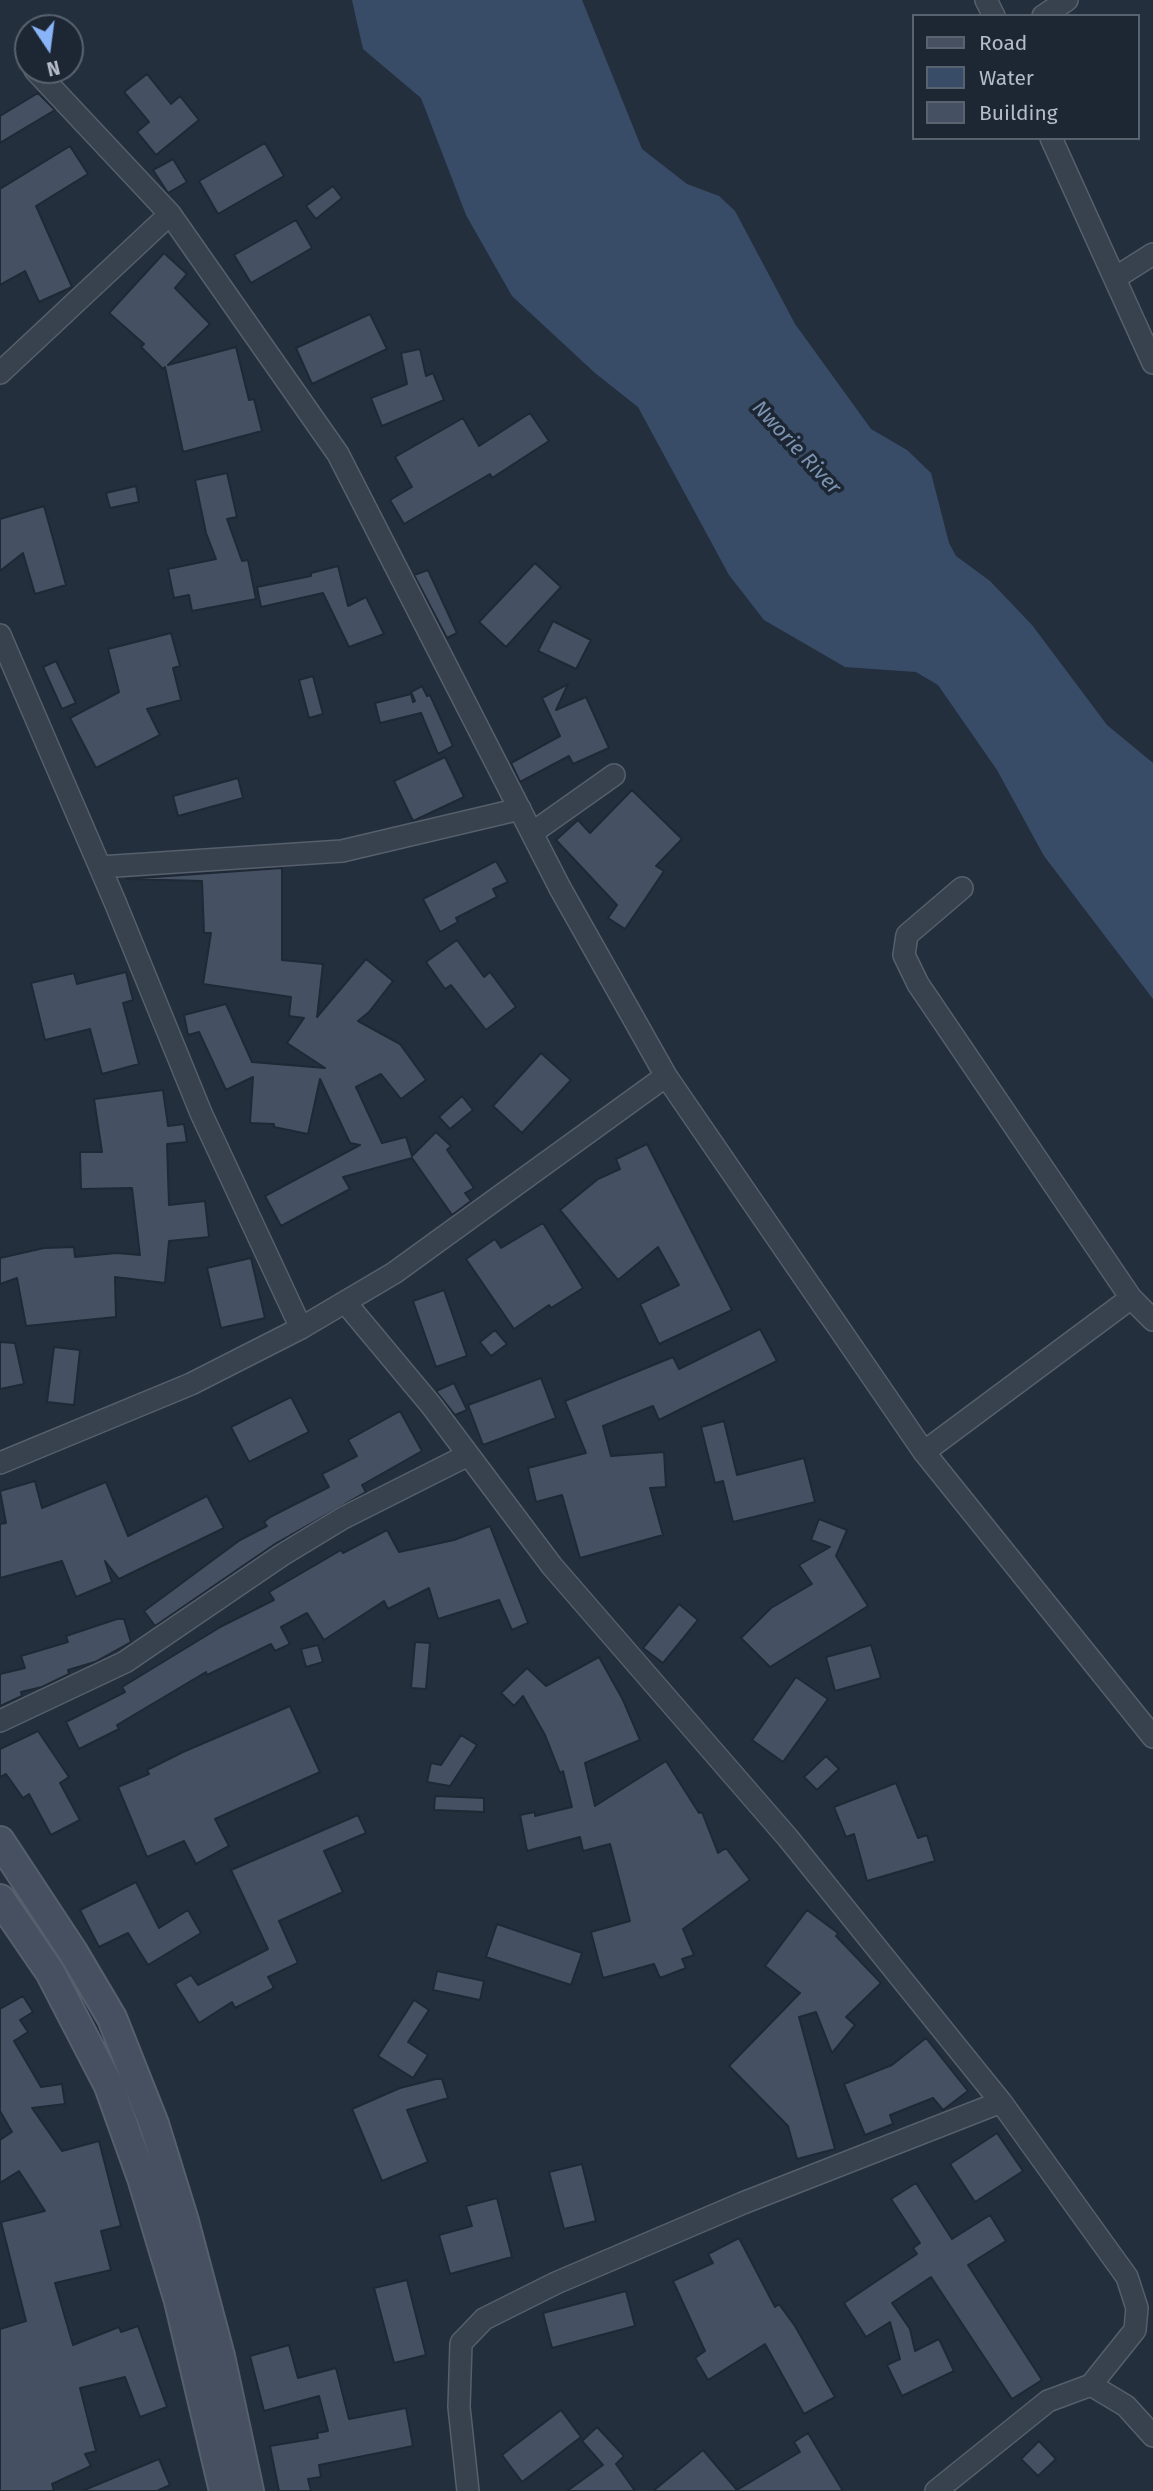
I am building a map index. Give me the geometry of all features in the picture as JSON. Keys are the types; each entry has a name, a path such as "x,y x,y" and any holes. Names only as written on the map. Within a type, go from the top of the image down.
{"main road":[{"path":"0,1841 73,1952 112,2018 154,2124 184,2221 220,2356 248,2491"},
{"path":"0,1899 50,1972 109,2086 142,2178 179,2301 224,2491"}],"street":[{"path":"1046,14 1067,0"},
{"path":"48,84 170,214 338,454 532,833 666,1076 924,1452 1153,1737"},
{"path":"1052,140 1153,363"},
{"path":"0,373 170,214"},
{"path":"1115,278 1153,254"},
{"path":"0,635 201,1112 301,1328"},
{"path":"532,833 614,775"},
{"path":"100,867 342,851 520,809"},
{"path":"962,888 907,935 904,955 918,984 1131,1298 1153,1320"},
{"path":"0,1463 191,1384 301,1328 394,1273 666,1076"},
{"path":"924,1452 1131,1298"},
{"path":"345,1301 431,1405 466,1456 552,1566 788,1838 1001,2102 1127,2277 1144,2329 1091,2385 1048,2401 936,2491"},
{"path":"0,1721 125,1662 292,1549 343,1518 466,1456"},
{"path":"468,2491 459,2407 461,2343 484,2319 556,2283 743,2203 1001,2102"},
{"path":"1091,2385 1126,2406 1153,2437"}],"water":[{"name":"Nworie River","path":"352,0 582,0 642,149 687,184 719,196 735,211 795,324 871,429 907,450 931,473 949,543 956,556 990,581 1032,625 1107,725 1153,763 1153,999 1044,856 997,770 938,685 916,672 845,667 764,620 729,575 638,407 595,373 512,296 466,215 421,98 363,49"}],"building":[{"path":"147,74 171,104 180,96 199,120 156,155 137,132 149,122 124,92"},
{"path":"38,93 55,110 0,143 0,116"},
{"path":"265,143 284,176 218,214 199,181"},
{"path":"70,146 88,174 36,206 72,287 39,302 25,271 0,285 0,189"},
{"path":"173,159 187,182 168,193 153,170"},
{"path":"333,186 342,198 316,219 306,206"},
{"path":"296,220 312,248 251,283 234,255"},
{"path":"164,253 187,274 175,288 210,324 168,365 236,347 249,400 254,399 262,431 183,452 165,367 163,369 141,347 144,344 109,313"},
{"path":"370,314 387,349 312,384 296,348"},
{"path":"420,349 426,376 433,373 444,400 382,426 371,398 407,384 401,353"},
{"path":"530,413 549,441 492,478 490,474 404,524 390,500 412,487 395,457 463,418 479,446"},
{"path":"227,473 237,517 227,519 242,561 248,560 256,599 192,611 189,595 174,598 168,569 216,559 206,533 195,480"},
{"path":"136,486 139,502 110,508 106,493"},
{"path":"44,506 66,585 35,594 23,553 0,571 0,519"},
{"path":"535,563 561,587 506,647 479,622"},
{"path":"338,566 348,606 366,597 384,634 349,647 323,593 261,607 257,587 311,576 311,573"},
{"path":"428,570 457,633 447,638 414,575"},
{"path":"553,621 591,640 576,669 538,651"},
{"path":"171,633 180,666 173,668 181,700 147,709 160,735 96,768 70,718 119,692 108,649"},
{"path":"56,661 76,703 62,709 43,667"},
{"path":"313,676 323,714 309,718 299,680"},
{"path":"568,684 556,710 586,697 609,748 573,764 569,756 520,782 511,763 560,736 542,698"},
{"path":"422,686 427,696 430,695 453,746 438,754 421,713 380,723 375,703 411,694 413,702 415,701 411,692"},
{"path":"445,757 464,797 413,821 394,781"},
{"path":"238,778 243,798 178,816 173,796"},
{"path":"632,790 682,839 656,866 664,871 625,929 608,918 617,905 556,840 578,820 590,833"},
{"path":"496,861 508,882 493,889 497,897 456,918 458,922 440,932 423,899"},
{"path":"282,868 282,960 323,964 317,1017 366,959 393,981 369,1012 358,1021 400,1044 426,1080 401,1099 381,1074 356,1087 382,1143 406,1137 412,1156 436,1132 451,1146 447,1150 474,1188 465,1193 471,1201 452,1215 412,1158 343,1177 350,1189 281,1226 265,1196 360,1145 350,1143 320,1079 308,1134 274,1127 274,1124 250,1123 253,1077 226,1090 199,1032 188,1035 184,1015 226,1004 252,1062 325,1068 287,1043 304,1018 289,1016 291,997 203,984 211,933 204,933 202,881 126,879"},
{"path":"457,940 484,977 490,972 516,1007 486,1030 451,985 445,989 426,962"},
{"path":"126,972 133,1000 123,1003 139,1064 102,1074 90,1029 45,1040 31,983 74,973 77,984"},
{"path":"541,1053 571,1080 522,1133 493,1106"},
{"path":"163,1090 168,1126 184,1124 187,1142 167,1144 169,1205 205,1201 209,1237 169,1241 165,1283 115,1277 116,1317 26,1326 17,1278 0,1284 0,1258 44,1248 74,1247 75,1257 117,1253 140,1255 132,1188 81,1189 80,1152 102,1152 94,1099"},
{"path":"462,1096 473,1110 450,1129 439,1117"},
{"path":"647,1144 732,1310 659,1344 640,1304 679,1285 658,1247 618,1280 560,1210 598,1179 620,1169 616,1159"},
{"path":"543,1223 583,1288 551,1308 549,1305 514,1329 466,1259 495,1239 501,1248"},
{"path":"251,1258 265,1318 221,1328 207,1268"},
{"path":"444,1290 467,1356 436,1367 413,1301"},
{"path":"760,1329 777,1361 659,1420 653,1406 603,1426 611,1456 664,1452 666,1487 650,1488 663,1535 580,1558 562,1495 536,1502 528,1468 586,1453 565,1401 673,1357 679,1369"},
{"path":"495,1330 507,1344 491,1356 480,1342"},
{"path":"0,1342 15,1343 24,1384 0,1389"},
{"path":"54,1347 80,1350 74,1405 47,1402"},
{"path":"541,1378 556,1418 483,1445 468,1405"},
{"path":"454,1383 467,1410 455,1415 436,1391"},
{"path":"291,1397 309,1432 249,1462 231,1427"},
{"path":"400,1411 422,1451 362,1485 366,1492 275,1544 155,1626 144,1611 240,1540 267,1526 264,1522 270,1517 329,1487 322,1474 357,1456 348,1440"},
{"path":"724,1421 737,1475 804,1458 815,1502 733,1522 723,1481 715,1483 701,1427"},
{"path":"35,1481 42,1508 106,1482 128,1536 207,1496 224,1528 119,1579 105,1561 112,1582 76,1597 62,1561 0,1578 0,1524 6,1523 0,1491"},
{"path":"819,1519 847,1530 836,1556 868,1606 770,1667 741,1638 771,1608 812,1584 799,1565 830,1547 811,1540"},
{"path":"490,1526 528,1623 512,1630 499,1600 438,1619 429,1588 388,1609 384,1601 324,1640 307,1613 281,1627 290,1644 275,1651 271,1644 207,1675 206,1672 117,1725 119,1729 79,1749 66,1722 125,1692 122,1687 222,1626 274,1600 269,1592 341,1550 343,1553 387,1530 399,1552 454,1540"},
{"path":"679,1604 698,1620 663,1663 643,1648"},
{"path":"124,1619 131,1642 95,1662 68,1670 69,1674 42,1687 21,1692 22,1696 0,1706 0,1674 25,1668 21,1656 68,1642 66,1636"},
{"path":"415,1642 430,1643 426,1689 411,1688"},
{"path":"318,1645 323,1662 306,1667 301,1649"},
{"path":"871,1645 881,1678 835,1691 826,1657"},
{"path":"599,1657 623,1700 640,1740 585,1763 595,1806 666,1761 699,1813 702,1812 718,1853 726,1848 750,1880 683,1929 694,1955 682,1959 686,1968 660,1978 654,1964 603,1978 591,1932 630,1921 610,1844 583,1851 580,1837 527,1851 520,1815 535,1812 535,1816 572,1807 563,1771 560,1773 545,1735 523,1696 514,1706 501,1693 527,1668 546,1686"},
{"path":"796,1677 828,1699 783,1762 752,1740"},
{"path":"290,1706 320,1772 215,1819 229,1846 196,1864 184,1841 147,1857 118,1787 149,1774 147,1770 183,1752"},
{"path":"38,1731 69,1777 60,1783 80,1820 51,1835 29,1794 23,1798 6,1774 0,1777 0,1749"},
{"path":"461,1735 477,1745 450,1786 427,1782 431,1763 441,1765"},
{"path":"826,1756 839,1769 817,1790 804,1777"},
{"path":"896,1783 918,1838 927,1835 935,1861 867,1881 854,1834 846,1837 834,1807"},
{"path":"435,1796 484,1798 484,1812 434,1810"},
{"path":"358,1815 366,1833 324,1851 343,1892 279,1921 298,1963 268,1977 274,1988 235,2008 232,2002 199,2023 175,1984 191,1975 198,1985 268,1949 231,1870"},
{"path":"136,1882 159,1928 188,1910 201,1933 148,1965 128,1933 99,1947 80,1910"},
{"path":"807,1910 838,1933 836,1936 881,1983 846,2017 855,2025 832,2053 816,2012 799,2017 835,2149 797,2159 788,2126 729,2066 800,1993 765,1966"},
{"path":"497,1924 582,1953 571,1985 486,1957"},
{"path":"437,1971 484,1981 480,2000 433,1990"},
{"path":"23,1996 33,2012 20,2020 28,2032 14,2041 41,2087 62,2084 65,2104 32,2108 62,2151 99,2141 121,2226 101,2231 111,2270 55,2283 73,2345 119,2327 121,2332 138,2326 167,2407 140,2417 125,2377 80,2388 96,2451 85,2454 91,2466 52,2484 54,2491 0,2491 0,2329 26,2321 1,2222 45,2211 19,2171 0,2183 0,2140 12,2132 0,2111 0,2009"},
{"path":"414,2000 429,2010 408,2042 428,2055 413,2078 378,2056"},
{"path":"926,2038 968,2091 943,2110 933,2098 890,2115 893,2124 865,2135 844,2084 892,2065"},
{"path":"442,2079 448,2098 407,2110 428,2162 382,2181 352,2109 400,2088"},
{"path":"997,2133 1023,2171 975,2202 950,2164"},
{"path":"582,2164 596,2221 564,2229 549,2172"},
{"path":"916,2183 952,2239 990,2215 1006,2241 968,2265 1042,2380 1012,2399 931,2277 892,2303 910,2329 915,2351 939,2339 954,2371 902,2396 887,2365 900,2359 890,2322 866,2337 844,2303 917,2254 913,2248 920,2243 891,2199"},
{"path":"497,2198 512,2257 450,2274 439,2235 472,2226 466,2206"},
{"path":"739,2238 775,2307 779,2304 795,2326 835,2397 804,2414 765,2344 708,2380 695,2358 705,2351 673,2281 713,2263 708,2254"},
{"path":"407,2280 426,2355 394,2363 374,2288"},
{"path":"626,2291 635,2326 552,2348 543,2313"},
{"path":"289,2345 298,2378 336,2368 349,2419 406,2408 413,2446 319,2465 321,2477 308,2479 311,2491 279,2491 270,2446 318,2438 317,2433 328,2431 319,2396 264,2411 250,2356"},
{"path":"561,2410 581,2437 522,2482 502,2455"},
{"path":"597,2427 624,2456 616,2464 635,2491 567,2491 603,2465 582,2441"},
{"path":"808,2433 843,2491 653,2491 703,2450 737,2490 800,2452 794,2442"},
{"path":"1039,2441 1056,2459 1038,2476 1021,2459"},
{"path":"159,2459 170,2485 157,2491 82,2491"}]}
